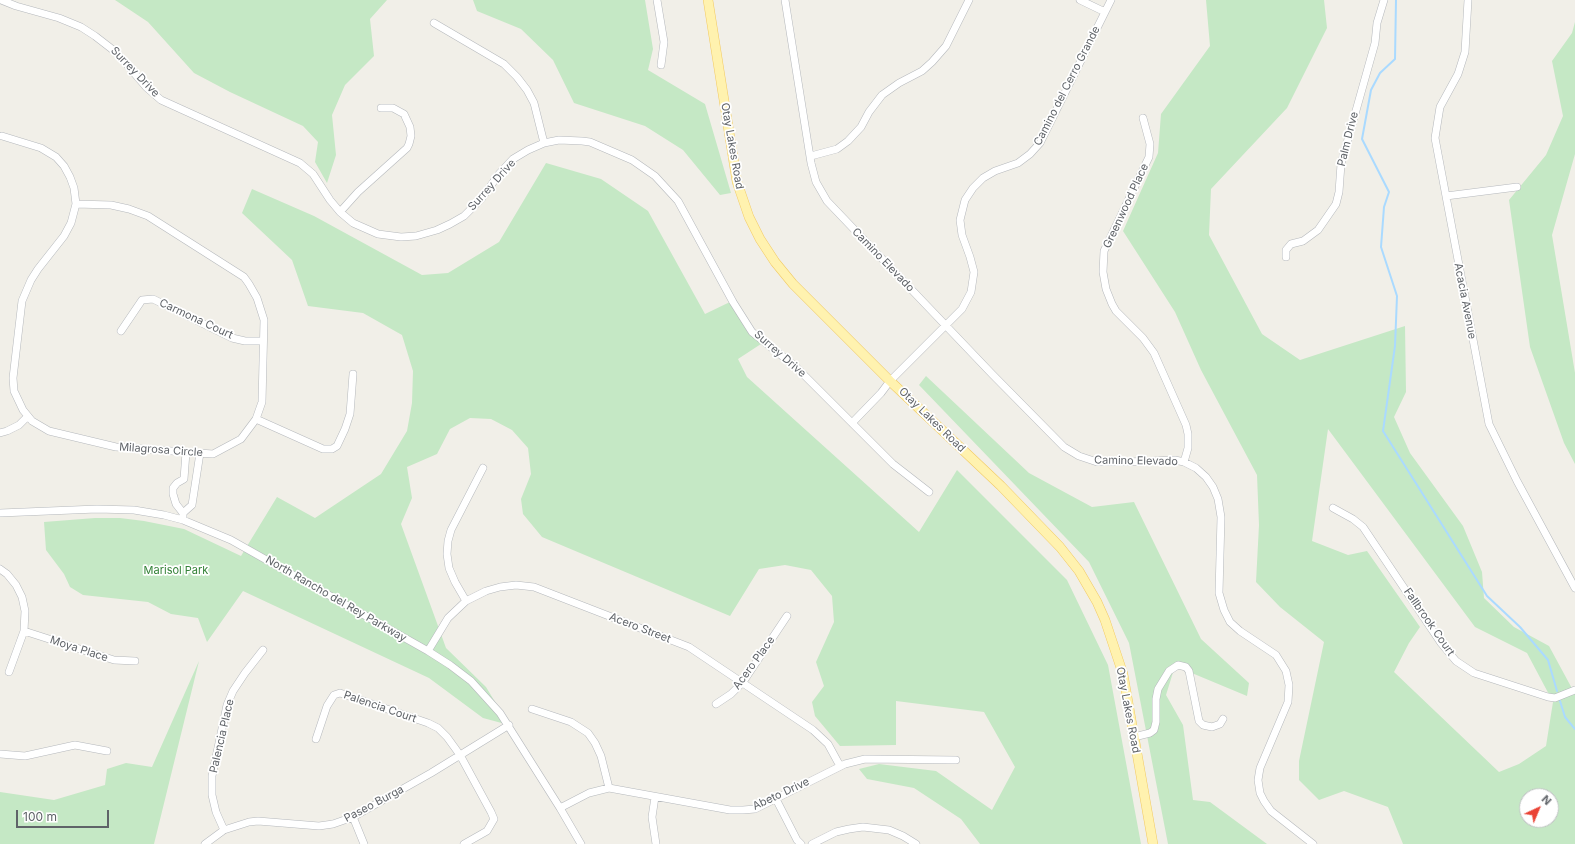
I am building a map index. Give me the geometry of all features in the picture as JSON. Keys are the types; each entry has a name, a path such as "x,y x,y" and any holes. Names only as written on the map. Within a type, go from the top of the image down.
{"main road":[{"name":"Otay Lakes Road","path":"708,0 737,182 744,205 754,228 767,251 788,278 890,381 1001,486 1060,547 1079,571 1097,602 1105,620 1123,674 1153,844"}],"street":[{"name":"Surrey Drive","path":"1,0 16,6 59,18 81,27 107,44 117,53 146,87 161,100 304,166 318,179 330,200 340,212 361,227 385,236 408,237 437,230 464,216 482,198 499,174 513,159 544,143 567,140 590,142 632,160 655,176 678,201 733,302 752,332 796,367 893,464 929,492"},
{"path":"657,0 664,42 661,65"},
{"name":"Camino Elevado","path":"785,0 816,182 827,202 1058,443 1070,452 1083,458 1103,462 1169,459 1184,462 1196,468 1206,477 1213,487 1218,499 1221,517 1219,593 1224,610 1230,622 1240,631 1276,655 1284,667 1290,690 1288,702 1260,768 1258,780 1260,792 1264,802 1271,811 1313,844"},
{"path":"811,156 837,149 848,141 861,127 868,112 882,96 899,83 922,71 932,62 946,46 969,0"},
{"path":"1080,0 1105,12"},
{"name":"Camino del Cerro Grande","path":"852,423 881,393 890,381 946,326 966,304 974,279 974,272 962,235 960,220 966,200 973,188 983,178 995,170 1018,163 1030,154 1040,143 1111,0"},
{"name":"Palm Drive","path":"1286,258 1286,250 1291,244 1303,242 1318,230 1336,204 1339,192 1341,164 1375,43 1377,23 1384,0"},
{"name":"Acacia Avenue","path":"1468,0 1465,52 1458,74 1440,107 1437,117 1435,138 1489,424 1514,476 1575,588"},
{"path":"434,23 504,64 517,76 534,103 544,143"},
{"path":"340,212 358,192 407,148 409,144 411,136 410,127 404,114 393,108 381,108"},
{"name":"Greenwood Place","path":"1143,118 1150,144 1148,157 1104,251 1103,272 1106,289 1112,304 1116,311 1142,338 1154,354 1186,425 1188,434 1188,448 1184,462"},
{"path":"2,136 41,148 56,157 64,166 70,177 74,188 76,204"},
{"path":"1446,196 1517,187"},
{"name":"Milagrosa Circle","path":"76,204 111,205 129,209 148,216 244,277 254,291 262,313 264,320 263,341 262,402 256,419 241,439 213,454 116,447 49,431 38,425 28,416 19,404 14,387 13,378 22,301 30,280 64,236 71,223 76,204"},
{"name":"Carmona Court","path":"121,331 142,300 153,299 232,338 245,341 263,341"},
{"path":"256,419 323,449 332,449 337,446 346,429 350,414 353,374"},
{"path":"0,433 18,425 28,416"},
{"path":"184,479 186,452"},
{"path":"196,480 184,479 177,483 173,488 176,504 183,516 192,505 196,480 200,453"},
{"path":"466,601 450,571 447,554 448,541 451,530 482,468"},
{"name":"Fallbrook Court","path":"1333,508 1353,519 1363,527 1445,649 1456,661 1474,673 1548,697 1554,698 1575,690"},
{"name":"North Rancho del Rey Parkway","path":"0,513 97,509 134,510 164,515 183,516 231,540 428,651 471,681 491,702 509,725 581,844"},
{"path":"0,569 12,579 22,597 25,611 24,631 9,672"},
{"name":"Acero Street","path":"428,651 448,618 466,601 486,591 507,586 525,586 542,590 689,647 813,730 828,744 840,766"},
{"name":"Acero Place","path":"716,704 731,694 743,682 787,616"},
{"name":"Moya Place","path":"24,631 114,660 135,661"},
{"name":"Palencia Place","path":"224,830 216,812 212,795 212,776 227,705 233,691 263,650"},
{"path":"1134,737 1150,733 1154,730 1156,722 1156,699 1158,689 1169,670 1178,665 1186,667 1189,671 1199,721 1203,725 1212,727 1220,724 1223,719"},
{"name":"Palencia Court","path":"316,739 327,706 334,695 340,692 433,725 447,737 460,755"},
{"path":"532,709 571,722 588,733 601,756 609,788"},
{"name":"Paseo Burga","path":"204,844 224,830 241,824 258,821 319,826 333,824 353,817 509,725"},
{"path":"0,754 25,756 75,745 107,752"},
{"path":"460,755 494,819 487,831 464,844"},
{"name":"Abeto Drive","path":"560,808 589,793 609,788 730,810 755,808 776,799 840,766 865,759 956,760"},
{"path":"655,796 652,817 656,844"},
{"path":"776,799 797,840 801,844"},
{"path":"353,817 364,844"},
{"path":"812,844 836,832 867,827 889,830 916,844"}],"green space":[{"path":"115,0 387,0 370,19 374,56 345,85 332,115 336,155 327,183 315,162 318,142 303,126 230,92 194,73 148,22"},
{"path":"473,0 645,0 653,49 648,70 705,104 731,193 720,195 683,150 645,126 574,103 553,60 521,29 477,11"},
{"path":"1206,0 1324,0 1327,28 1287,108 1211,189 1209,235 1262,334 1300,360 1405,326 1406,392 1394,417 1410,453 1463,526 1482,572 1484,598 1514,627 1549,646 1575,694 1575,844 1403,844 1388,807 1344,791 1319,800 1299,780 1299,761 1324,642 1280,607 1256,582 1259,525 1257,475 1201,370 1175,312 1123,231 1158,153 1161,114 1210,46","holes":["1328,429 1475,627 1527,653 1553,702 1546,746 1519,764 1499,772 1394,672 1409,643 1420,627 1367,551 1348,555 1312,541"]},
{"path":"1575,22 1575,154 1552,235 1575,373 1575,464 1564,443 1530,347 1509,200 1546,155 1563,116 1552,61 1572,33"},
{"name":"Marisol Park","path":"546,163 601,179 648,211 705,314 732,301 764,342 738,359 747,377 919,532 957,470 1067,580 1108,665 1141,844 980,844 961,819 914,788 867,779 859,769 879,764 936,771 992,810 1015,767 984,712 896,701 896,745 840,746 815,716 812,702 824,686 816,662 834,622 832,596 811,570 785,565 759,569 730,616 542,537 523,514 521,499 531,474 528,448 512,430 491,419 470,418 450,429 437,454 407,467 412,498 401,524 446,648 486,687 509,725 483,718 429,678 243,591 207,642 198,618 171,614 148,602 83,595 70,587 64,574 46,550 44,522 95,518 120,518 144,521 184,529 241,556 277,497 315,518 381,474 407,431 412,403 413,371 402,335 363,313 308,306 292,260 242,213 252,189 314,216 422,275 448,273 499,242"},
{"path":"926,376 1029,473 1092,507 1134,502 1201,639 1249,683 1247,696 1175,666 1166,695 1183,725 1193,800 1210,802 1267,844 1168,844 1129,643 1089,562 919,385"},
{"path":"199,661 154,844 0,844 0,792 54,800 105,785 107,769 126,763 152,767"}],"waterway":[{"path":"1396,0 1395,59 1380,73 1371,90 1362,139 1389,192 1384,207 1381,247 1397,296 1395,346 1383,431 1487,596 1520,627 1548,660 1557,691"},
{"path":"1560,701 1565,717 1575,729"}]}
